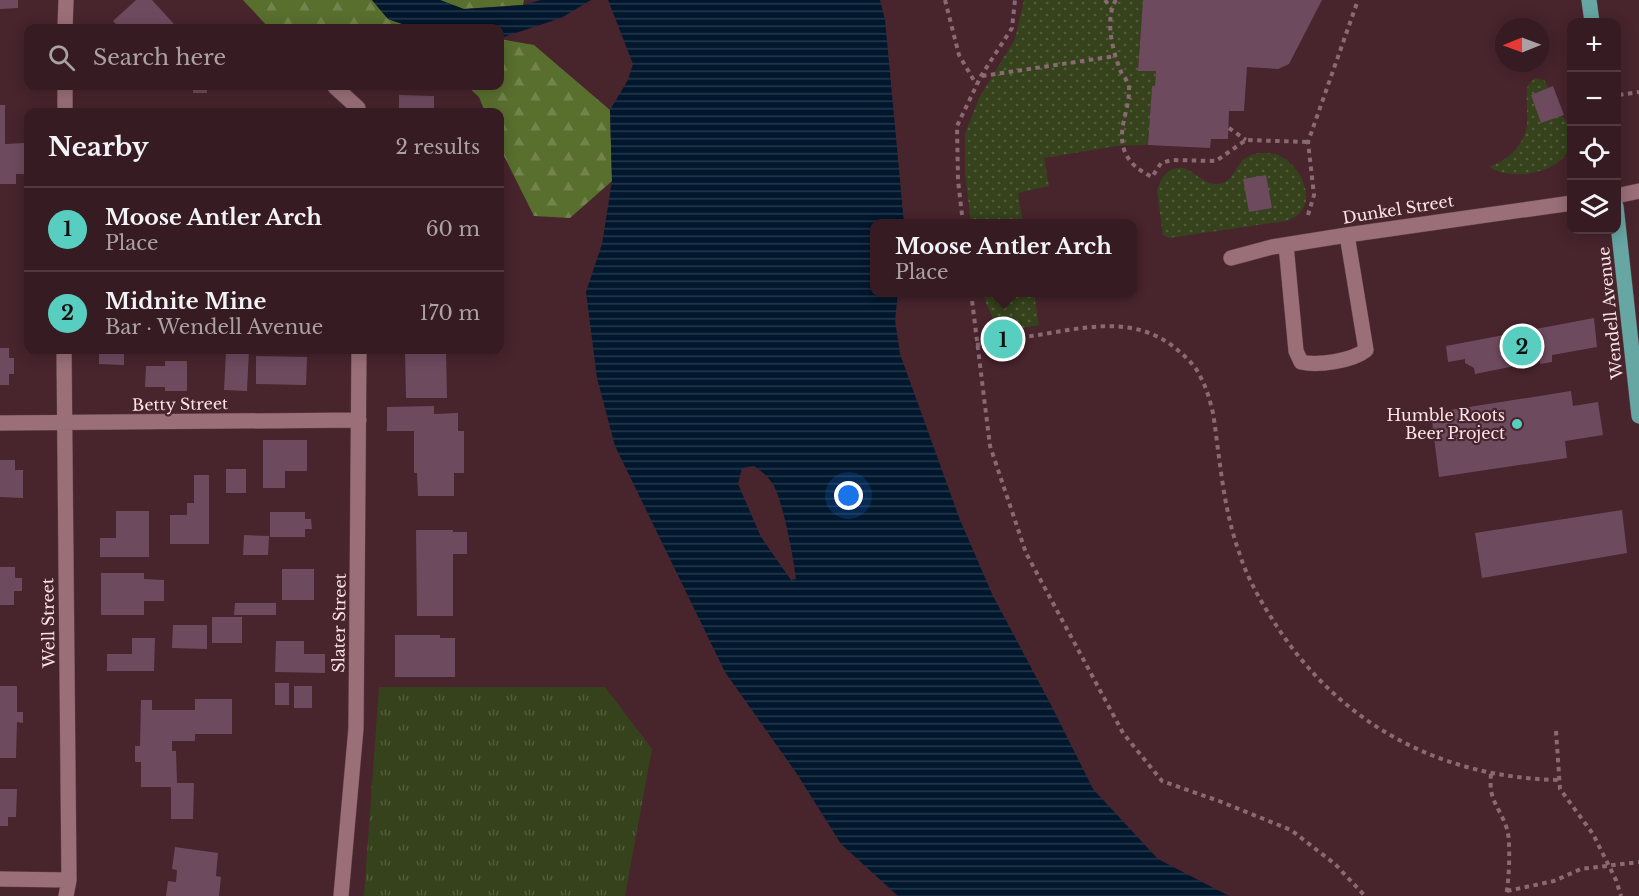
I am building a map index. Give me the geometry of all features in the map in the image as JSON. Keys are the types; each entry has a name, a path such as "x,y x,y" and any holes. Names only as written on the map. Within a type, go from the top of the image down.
{"main road":[{"path":"1589,0 1591,18"},
{"name":"Wendell Avenue","path":"1620,234 1639,416"}],"street":[{"path":"65,24 66,0"},
{"path":"65,90 65,108"},
{"path":"338,90 358,108"},
{"path":"1621,195 1639,191"},
{"name":"Dunkel Street","path":"1231,258 1286,245 1347,235 1567,204"},
{"path":"1286,245 1296,351 1301,362 1312,365 1358,356 1366,350 1347,235"},
{"name":"Well Street","path":"64,354 69,880 66,896"},
{"name":"Slater Street","path":"341,896 356,728 359,354"},
{"name":"Betty Street","path":"0,423 359,420"},
{"path":"0,879 69,880"}],"path":[{"path":"945,0 960,55 977,85"},
{"path":"962,219 958,180 957,126 981,76 1012,28 1015,0"},
{"path":"1105,0 1111,8"},
{"path":"1116,0 1111,8 1111,32 1116,56 1129,86 1122,136 1125,152 1132,163 1140,171 1152,177 1161,162 1216,161 1246,140"},
{"path":"1308,215 1314,195 1308,142 1358,0"},
{"path":"981,76 1116,56"},
{"path":"1621,95 1639,92"},
{"path":"1229,128 1246,140 1308,142"},
{"path":"971,297 990,446 1026,553 1123,733 1162,782 1219,801 1291,830 1335,864 1365,896"},
{"path":"976,345 1103,325 1139,330 1158,337 1175,348 1190,361 1208,394 1228,511 1239,552 1260,599 1297,655 1320,681 1345,704 1397,739 1467,768 1533,780 1560,780"},
{"path":"1556,731 1560,789 1593,834 1621,896"},
{"path":"1491,774 1490,789 1507,830 1509,842 1506,893 1554,881 1581,869 1639,862"}],"green space":[{"path":"243,0 372,0 388,19 402,24 265,24"},
{"path":"440,0 524,0 523,5 463,9"},
{"path":"1024,0 1143,0 1138,70 1156,71 1155,86 1152,86 1148,145 1116,146 1044,158 1049,186 1018,193 1022,219 971,219 965,173 965,134 979,98 1015,39"},
{"path":"504,40 534,45 610,110 612,181 570,218 534,216 504,156 504,108 483,108 479,97 471,90 504,90"},
{"path":"1535,78 1544,80 1549,88 1531,95 1557,111 1565,119 1567,152 1559,161 1533,173 1503,173 1490,166 1509,156 1523,138 1527,124 1528,85"},
{"path":"1259,153 1278,155 1295,168 1305,188 1306,198 1304,208 1297,215 1286,221 1169,238 1163,235 1157,191 1161,180 1169,171 1182,168 1210,183 1226,182 1244,159"},
{"path":"984,297 1035,297 1039,325 999,332"},
{"path":"379,687 605,687 652,749 625,896 364,896"}],"water":[{"path":"372,0 440,0 464,9 523,5 541,0 591,0 561,18 504,37 504,24 402,24 388,19"},
{"path":"608,0 880,0 885,20 904,219 870,219 870,297 898,297 895,320 900,354 960,520 993,596 1093,789 1158,859 1229,896 898,896 841,844 797,774 725,672 615,446 597,378 586,292 602,244 612,181 610,110 628,80 633,64","holes":["754,466 765,475 778,495 788,531 796,579 791,580 761,537 738,484 742,468"]}],"building":[{"path":"0,0 18,0 18,8 0,9"},
{"path":"136,0 152,0 174,24 116,24 113,21"},
{"path":"1143,0 1322,0 1289,64 1278,69 1247,67 1244,111 1229,111 1228,139 1211,139 1210,148 1148,145 1152,86 1155,86 1156,71 1138,71"},
{"path":"1553,86 1564,115 1541,123 1531,95"},
{"path":"193,90 207,90 207,93 193,93"},
{"path":"399,95 434,96 434,108 399,108"},
{"path":"0,105 5,105 5,144 24,143 24,174 16,174 16,184 0,184"},
{"path":"1266,175 1272,208 1249,212 1243,179"},
{"path":"1594,318 1597,347 1552,355 1552,362 1540,364 1540,361 1475,374 1474,368 1465,363 1465,359 1448,362 1446,346"},
{"path":"0,348 9,348 9,358 14,358 14,374 9,374 9,385 0,385"},
{"path":"99,354 124,354 124,365 99,364"},
{"path":"226,354 249,354 247,391 224,390"},
{"path":"405,354 446,354 447,398 406,398"},
{"path":"256,356 307,357 306,385 256,384"},
{"path":"165,361 187,361 187,391 165,391 165,387 145,387 146,366 165,366"},
{"name":"Humble Roots Beer Project","path":"1571,391 1573,406 1598,402 1603,435 1565,441 1567,458 1439,477 1431,413"},
{"path":"434,406 434,414 458,413 458,431 464,431 464,473 454,473 454,496 418,496 417,473 414,473 414,431 387,431 387,407"},
{"path":"263,440 307,440 307,471 285,471 285,488 263,488"},
{"path":"0,460 15,460 15,470 23,470 23,498 0,497"},
{"path":"226,469 246,469 246,493 226,493"},
{"path":"194,475 209,475 209,544 170,544 170,515 187,515 187,503 194,503"},
{"path":"1622,510 1627,553 1482,578 1475,533"},
{"path":"116,511 149,511 149,557 100,557 100,538 116,538"},
{"path":"270,512 305,512 305,519 311,519 312,529 305,529 305,537 270,537"},
{"path":"416,530 467,532 467,554 453,554 453,616 417,616"},
{"path":"244,535 269,536 268,555 243,555"},
{"path":"0,567 15,567 15,578 22,578 22,591 14,591 14,605 0,605"},
{"path":"282,569 314,569 314,600 282,600"},
{"path":"101,573 144,573 144,579 164,580 164,601 144,601 144,615 101,615"},
{"path":"235,603 276,603 276,615 234,615"},
{"path":"212,617 242,617 242,643 212,643"},
{"path":"173,625 207,625 207,649 172,648"},
{"path":"395,635 440,635 440,638 455,638 455,677 395,677"},
{"path":"132,638 155,638 154,671 107,671 107,654 132,654"},
{"path":"276,641 304,641 304,654 325,654 325,673 275,672"},
{"path":"275,683 289,683 289,705 275,705"},
{"path":"0,686 17,686 17,712 23,712 23,723 17,722 16,758 0,758"},
{"path":"294,686 312,686 312,708 294,708"},
{"path":"195,699 232,699 232,734 195,734 195,741 172,741 172,751 176,751 177,783 194,783 193,819 171,819 171,787 141,787 141,762 135,762 135,746 140,746 141,700 152,700 152,710 195,710"},
{"path":"0,789 17,789 16,817 8,817 8,826 0,826"},
{"path":"175,847 218,853 216,876 221,877 219,896 166,896 168,881 176,882 177,870 172,869"}],"place":[{"name":"Moose Antler Arch","path":"1003,339"},
{"name":"Midnite Mine","path":"1522,346"},
{"name":"Humble Roots Beer Project","path":"1517,424"}]}
